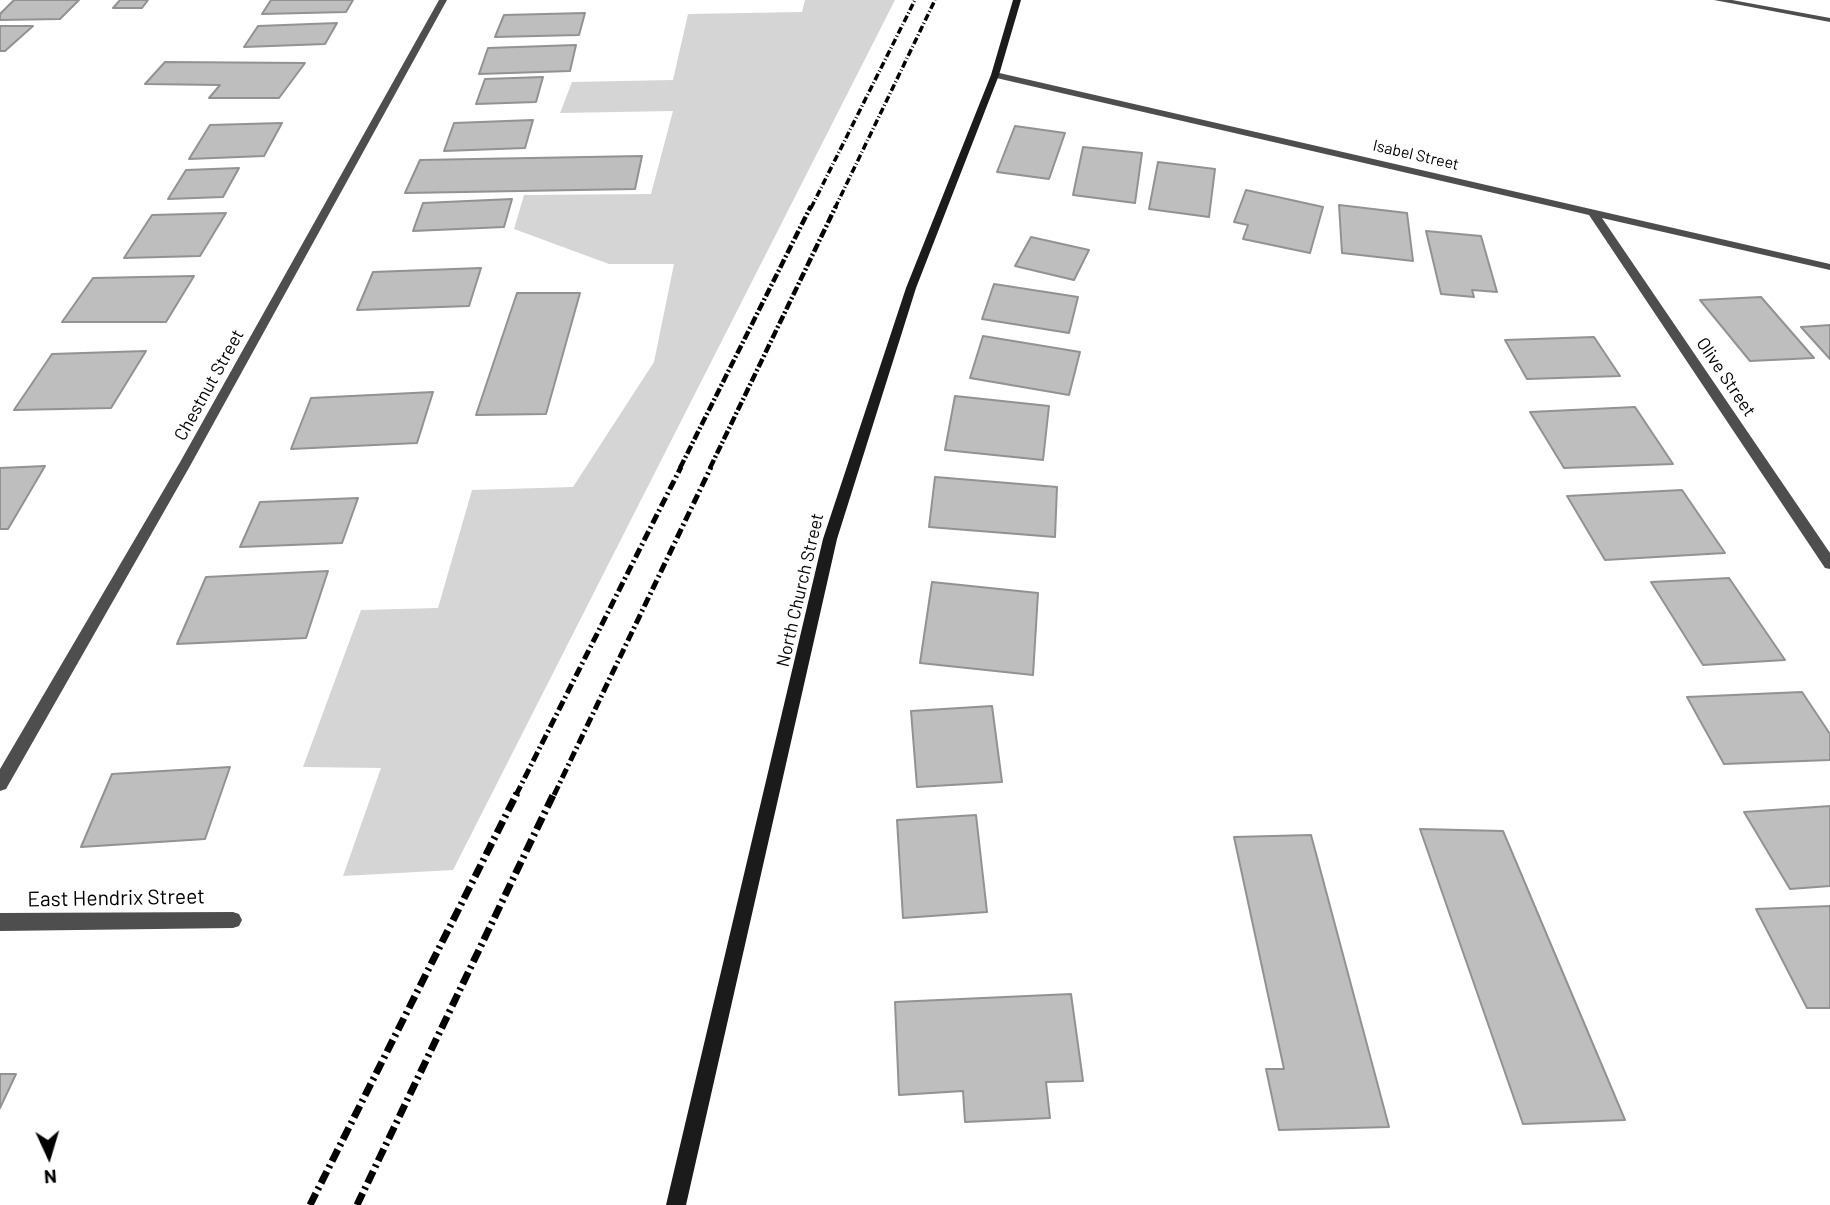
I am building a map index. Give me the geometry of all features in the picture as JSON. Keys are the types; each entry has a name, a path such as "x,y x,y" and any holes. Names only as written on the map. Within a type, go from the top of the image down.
{"street":[{"name":"Chestnut Street","path":"0,784 184,466 443,0"},
{"name":"North Church Street","path":"677,1205 830,539 911,288 995,75 1017,0"},
{"path":"1718,0 1830,20"},
{"name":"Isabel Street","path":"995,75 1830,267"},
{"name":"Olive Street","path":"1592,211 1830,564"},
{"name":"East Hendrix Street","path":"0,922 233,920"}],"shaded area":[{"path":"805,0 895,0 453,870 343,876 381,768 303,767 361,610 438,608 472,490 573,487 654,362 674,264 609,264 514,229 524,195 651,194 673,111 560,113 572,82 673,80 688,14 802,12"}],"building":[{"path":"14,0 79,0 60,19 0,20 0,14"},
{"path":"120,0 148,0 142,8 113,8"},
{"path":"271,0 353,0 346,12 262,14"},
{"path":"585,13 579,35 495,37 504,15"},
{"path":"337,23 325,44 244,47 258,26"},
{"path":"0,26 33,26 5,51 0,51"},
{"path":"576,45 570,71 479,74 488,48"},
{"path":"165,62 305,63 279,98 209,98 220,85 145,84"},
{"path":"543,77 536,102 476,104 485,79"},
{"path":"533,120 525,148 444,151 454,123"},
{"path":"282,123 264,156 189,159 210,125"},
{"path":"1015,126 1065,133 1049,179 997,172"},
{"path":"1083,147 1142,153 1135,203 1073,195"},
{"path":"642,156 635,189 405,193 420,160"},
{"path":"1158,162 1215,169 1209,217 1149,209"},
{"path":"239,168 223,197 168,199 186,170"},
{"path":"1246,190 1323,207 1310,253 1243,239 1248,225 1234,222"},
{"path":"512,199 504,227 413,231 423,203"},
{"path":"1339,205 1407,213 1413,261 1342,253"},
{"path":"226,213 200,256 124,258 152,215"},
{"path":"1426,231 1481,236 1497,292 1472,290 1474,297 1441,294"},
{"path":"1031,237 1089,250 1074,280 1015,266"},
{"path":"481,268 469,306 357,310 373,272"},
{"path":"194,276 166,322 62,322 93,278"},
{"path":"994,284 1078,297 1069,333 982,319"},
{"path":"517,293 580,293 546,414 476,415"},
{"path":"1761,297 1814,358 1750,361 1700,300"},
{"path":"1830,325 1830,359 1801,327"},
{"path":"983,336 1080,352 1069,395 970,378"},
{"path":"1594,337 1620,376 1527,379 1505,340"},
{"path":"146,351 111,408 14,410 52,354"},
{"path":"433,392 417,443 291,449 311,398"},
{"path":"955,396 1049,406 1043,460 945,450"},
{"path":"1635,407 1673,464 1564,468 1530,412"},
{"path":"45,466 8,529 0,529 0,468"},
{"path":"935,477 1057,487 1055,537 929,527"},
{"path":"1682,490 1725,553 1605,560 1567,496"},
{"path":"358,498 342,543 240,547 260,502"},
{"path":"328,571 306,638 177,644 206,577"},
{"path":"1729,578 1785,660 1703,665 1651,582"},
{"path":"932,582 1038,593 1033,675 920,663"},
{"path":"1802,692 1830,734 1830,760 1724,764 1687,697"},
{"path":"992,706 1002,782 917,787 911,711"},
{"path":"230,767 205,839 81,847 112,774"},
{"path":"1830,806 1830,886 1790,889 1744,812"},
{"path":"976,815 987,912 903,918 897,820"},
{"path":"1420,829 1503,831 1625,1120 1523,1124"},
{"path":"1311,835 1389,1127 1279,1130 1266,1069 1284,1069 1234,837"},
{"path":"1830,906 1830,1008 1807,1008 1756,909"},
{"path":"1071,994 1083,1081 1046,1082 1050,1118 965,1122 963,1091 899,1095 895,1002"},
{"path":"0,1074 16,1074 0,1108"}],"railway":[{"path":"811,208 915,0"},
{"path":"835,208 935,0"},
{"path":"680,468 811,206"},
{"path":"710,468 836,206"},
{"path":"516,795 681,467"},
{"path":"554,795 711,467"},
{"path":"310,1205 517,793"},
{"path":"357,1205 554,793"}]}
